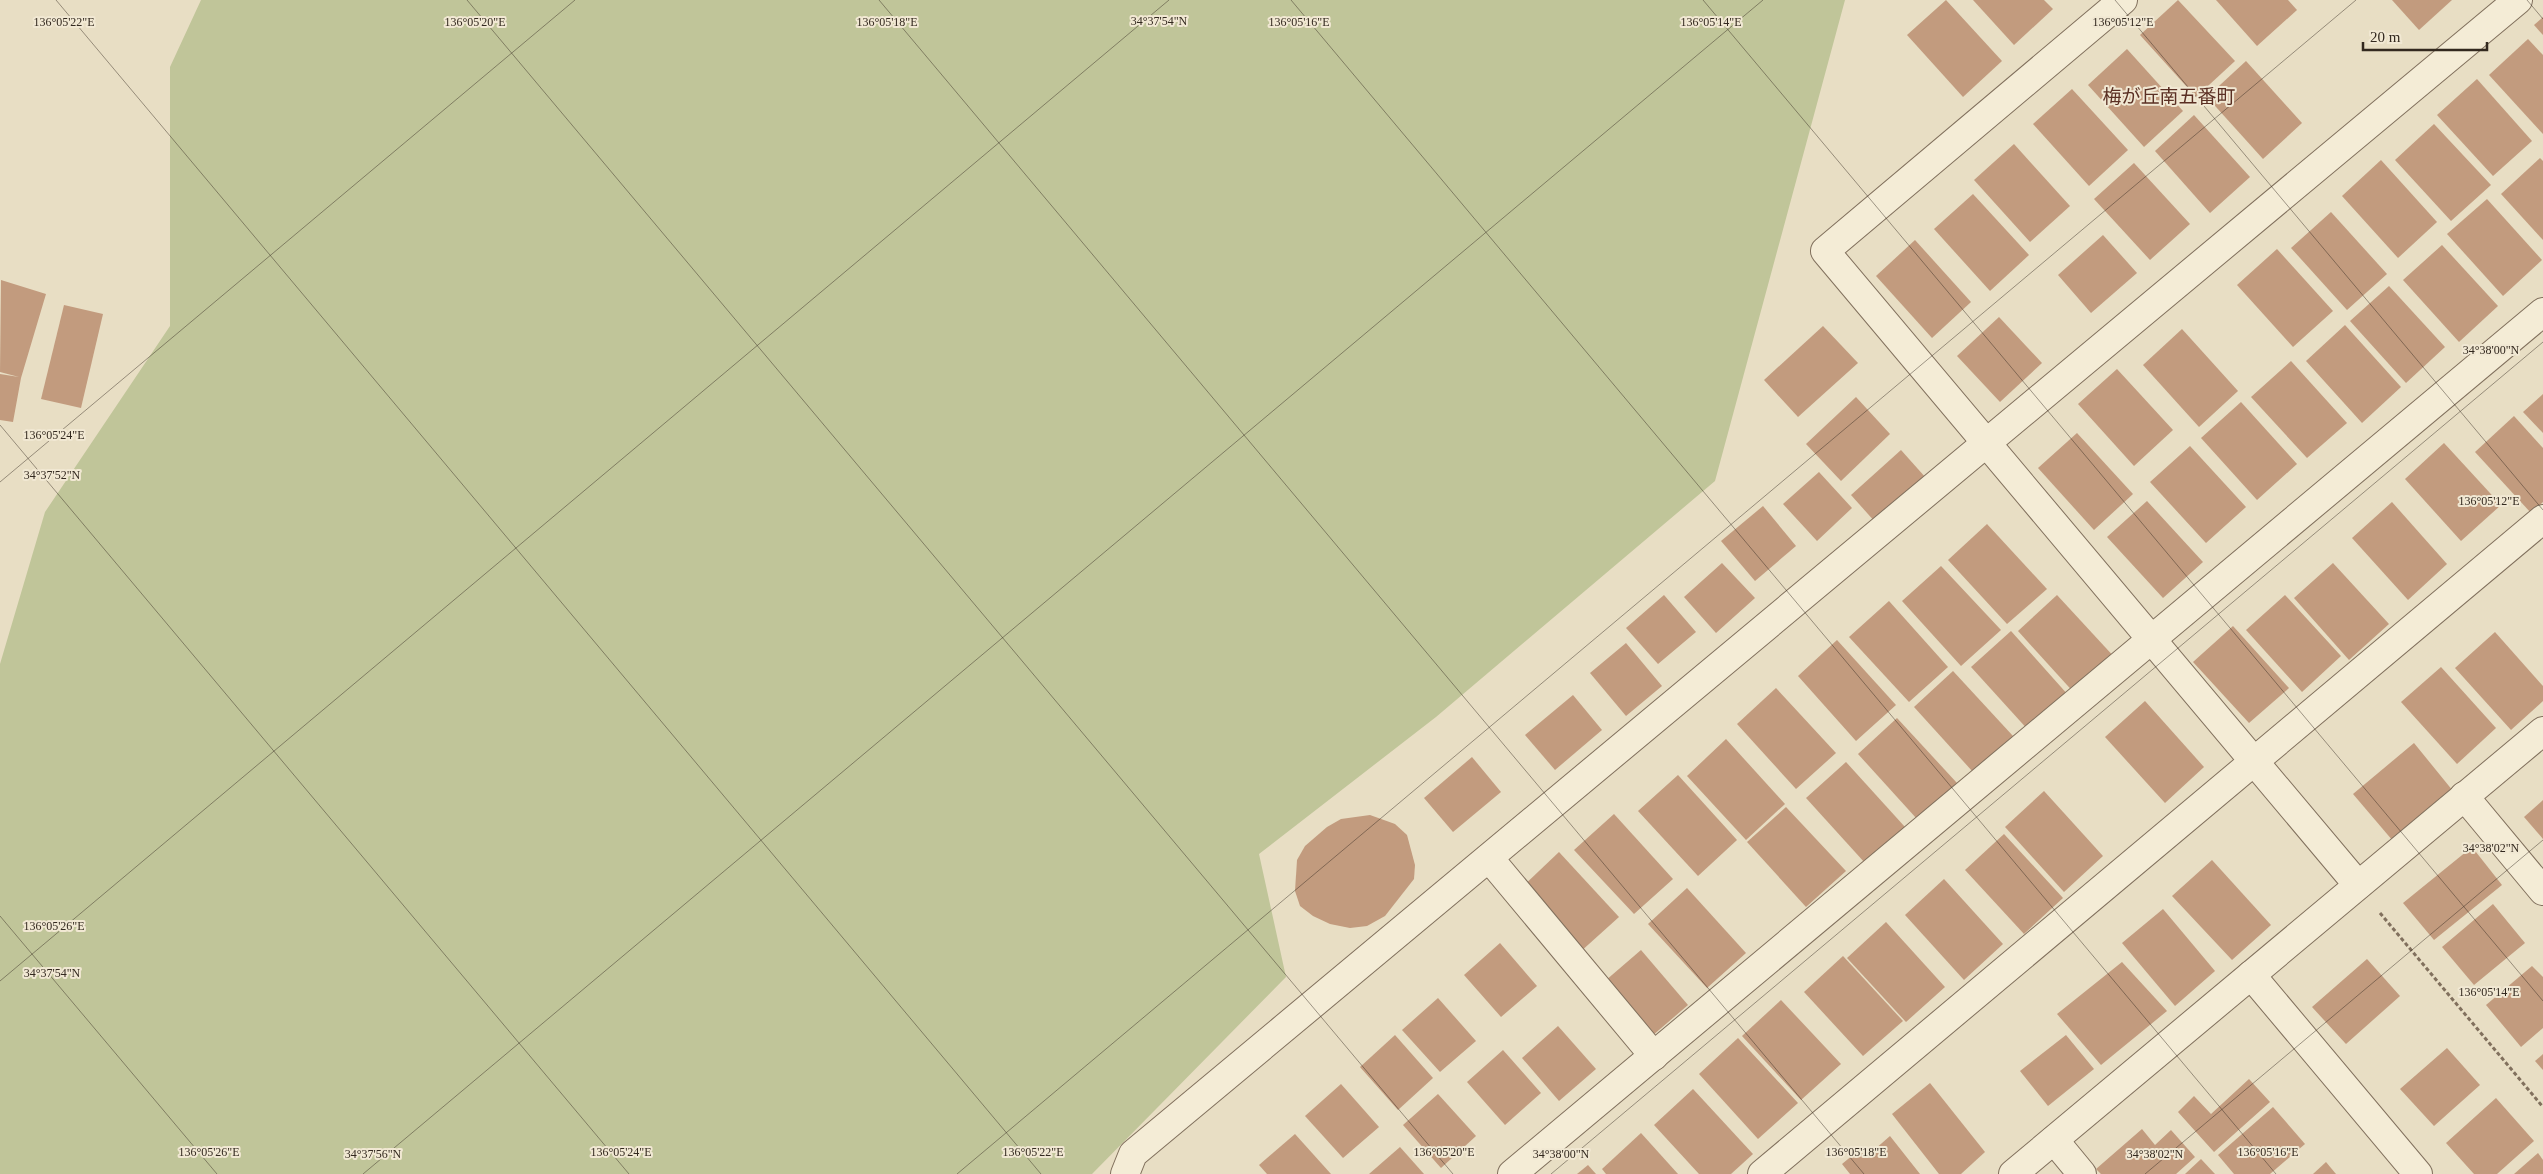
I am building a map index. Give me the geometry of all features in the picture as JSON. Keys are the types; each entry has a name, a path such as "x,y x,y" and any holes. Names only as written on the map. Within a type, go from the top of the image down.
{"street":[{"path":"2123,0 1825,251 2358,885"},
{"path":"1125,1174 1133,1154 2518,0"},
{"path":"1512,1174 2543,312"},
{"path":"1762,1174 2543,519"},
{"path":"2013,1174 2543,731"},
{"path":"2464,796 2543,891"},
{"path":"1489,858 1654,1056"},
{"path":"2251,975 2418,1174"},
{"path":"2054,1140 2082,1174"}],"path":[{"path":"2358,885 2543,1107"}],"green space":[{"path":"201,0 1845,0 1715,481 1436,717 1259,854 1286,977 1092,1174 0,1174 0,664 45,512 170,326 170,67"}],"building":[{"path":"1946,0 2002,61 1963,97 1907,35"},
{"path":"1973,0 2044,0 2053,9 2014,45"},
{"path":"2178,0 2235,61 2196,97 2140,35"},
{"path":"2216,0 2288,0 2297,10 2257,46"},
{"path":"2392,0 2452,0 2419,30"},
{"path":"2543,17 2543,35 2534,25"},
{"path":"2528,39 2543,55 2543,134 2489,75"},
{"path":"2127,49 2183,111 2144,147 2088,85"},
{"path":"2246,61 2302,123 2263,159 2207,97"},
{"path":"2477,79 2532,141 2493,176 2437,115"},
{"path":"2072,89 2128,150 2089,186 2033,124"},
{"path":"2194,115 2250,177 2210,213 2155,151"},
{"path":"2434,124 2491,185 2451,221 2395,160"},
{"path":"2014,144 2070,206 2030,242 1974,180"},
{"path":"2540,158 2543,161 2543,240 2501,194"},
{"path":"2381,160 2437,222 2398,258 2342,196"},
{"path":"2134,163 2190,224 2150,260 2094,199"},
{"path":"1973,194 2029,255 1990,291 1934,229"},
{"path":"2487,199 2542,260 2503,296 2447,234"},
{"path":"2331,212 2387,274 2347,310 2291,248"},
{"path":"2103,235 2137,273 2091,313 2058,275"},
{"path":"1915,240 1971,302 1932,338 1876,276"},
{"path":"2442,245 2498,306 2459,342 2403,280"},
{"path":"2277,249 2333,311 2293,347 2237,285"},
{"path":"1,280 46,294 21,378 13,422 0,420 0,374 19,377 0,372"},
{"path":"2389,286 2445,347 2406,383 2350,321"},
{"path":"64,305 103,314 81,408 41,399"},
{"path":"1999,317 2042,363 2000,402 1957,356"},
{"path":"2345,325 2401,387 2362,423 2306,361"},
{"path":"1823,326 1858,363 1798,417 1764,380"},
{"path":"2182,329 2238,391 2199,427 2143,365"},
{"path":"2291,361 2347,423 2307,458 2251,397"},
{"path":"2117,369 2173,430 2134,466 2078,404"},
{"path":"2543,394 2543,433 2523,412"},
{"path":"1856,397 1890,434 1841,481 1806,444"},
{"path":"2241,402 2297,464 2257,500 2201,438"},
{"path":"2514,416 2543,448 2543,502 2531,513 2475,452"},
{"path":"2077,433 2133,494 2094,530 2038,468"},
{"path":"2444,443 2501,505 2461,541 2405,479"},
{"path":"2190,446 2246,507 2206,543 2150,482"},
{"path":"1901,450 1926,478 1876,523 1851,495"},
{"path":"1819,472 1852,508 1817,541 1783,504"},
{"path":"2147,501 2203,562 2163,598 2107,537"},
{"path":"2392,502 2447,564 2408,600 2352,538"},
{"path":"1763,506 1796,546 1755,581 1721,541"},
{"path":"1987,524 2047,589 2007,624 1948,560"},
{"path":"1722,563 1755,598 1716,633 1684,597"},
{"path":"2333,563 2389,624 2349,660 2294,598"},
{"path":"1941,566 2001,630 1961,666 1902,601"},
{"path":"1664,595 1696,632 1658,664 1626,628"},
{"path":"2057,595 2117,660 2077,696 2018,631"},
{"path":"2285,595 2341,656 2302,692 2246,630"},
{"path":"1889,601 1948,667 1909,702 1849,637"},
{"path":"2233,626 2289,688 2249,723 2193,662"},
{"path":"2011,631 2069,696 2030,732 1971,667"},
{"path":"2495,632 2543,686 2543,701 2511,730 2455,668"},
{"path":"1837,640 1896,705 1856,741 1798,676"},
{"path":"1626,643 1662,686 1626,716 1590,673"},
{"path":"2441,667 2496,728 2457,764 2401,702"},
{"path":"1953,671 2013,736 1973,772 1914,707"},
{"path":"1776,688 1836,753 1796,789 1737,724"},
{"path":"1573,695 1602,730 1555,770 1525,735"},
{"path":"2145,701 2204,767 2165,803 2105,737"},
{"path":"1897,718 1957,783 1917,819 1858,754"},
{"path":"1726,739 1785,804 1746,840 1687,776"},
{"path":"2414,743 2453,791 2393,841 2353,794"},
{"path":"1472,757 1501,792 1453,832 1424,798"},
{"path":"1846,762 1905,827 1865,863 1806,798"},
{"path":"1678,775 1737,840 1698,876 1638,811"},
{"path":"2044,791 2103,856 2064,892 2005,827"},
{"path":"2543,800 2543,839 2524,817"},
{"path":"1786,807 1846,871 1806,907 1747,842"},
{"path":"1614,814 1673,879 1634,914 1574,850"},
{"path":"1370,815 1395,824 1407,835 1415,865 1414,879 1385,916 1367,926 1350,928 1330,924 1313,916 1300,906 1295,891 1297,860 1305,846 1327,827 1341,819"},
{"path":"2004,834 2063,898 2024,934 1965,870"},
{"path":"2472,847 2502,885 2434,940 2403,903"},
{"path":"1559,852 1619,917 1579,953 1520,889"},
{"path":"2212,860 2271,925 2232,960 2172,896"},
{"path":"1944,879 2003,944 1964,980 1905,915"},
{"path":"1687,888 1746,953 1707,988 1648,924"},
{"path":"2493,904 2525,943 2474,985 2442,947"},
{"path":"2163,909 2215,971 2175,1006 2122,943"},
{"path":"1886,922 1945,987 1906,1022 1847,958"},
{"path":"1500,943 1537,986 1501,1017 1464,975"},
{"path":"1641,950 1688,1005 1652,1036 1605,981"},
{"path":"1843,956 1903,1021 1863,1056 1804,992"},
{"path":"2367,959 2400,996 2346,1044 2312,1007"},
{"path":"2122,962 2167,1011 2101,1065 2057,1014"},
{"path":"2532,966 2543,977 2543,1028 2521,1047 2486,1005"},
{"path":"1438,998 1476,1041 1440,1072 1402,1030"},
{"path":"1781,1000 1841,1064 1801,1100 1742,1036"},
{"path":"1558,1026 1596,1069 1559,1101 1522,1058"},
{"path":"1395,1035 1433,1078 1398,1110 1360,1067"},
{"path":"2066,1035 2094,1069 2048,1106 2020,1071"},
{"path":"1738,1038 1798,1103 1758,1139 1699,1074"},
{"path":"2447,1048 2480,1085 2434,1126 2400,1089"},
{"path":"1503,1050 1541,1093 1505,1125 1467,1082"},
{"path":"2543,1054 2543,1070 2535,1061"},
{"path":"2249,1079 2270,1102 2214,1152 2178,1112 2194,1096 2211,1114"},
{"path":"1930,1083 1985,1152 1961,1174 1939,1174 1892,1114"},
{"path":"1341,1084 1379,1127 1343,1158 1305,1116"},
{"path":"1693,1089 1753,1154 1731,1174 1699,1174 1654,1125"},
{"path":"1438,1094 1476,1136 1441,1168 1403,1125"},
{"path":"2496,1098 2534,1141 2497,1174 2474,1174 2446,1143"},
{"path":"2273,1107 2305,1144 2270,1174 2234,1174 2218,1155"},
{"path":"2142,1129 2155,1145 2171,1130 2195,1157 2176,1174 2101,1174 2096,1169"},
{"path":"1641,1133 1678,1174 1606,1174 1602,1169"},
{"path":"1295,1134 1331,1174 1267,1174 1259,1165"},
{"path":"1890,1136 1920,1174 1850,1174 1842,1164 1859,1150 1866,1157"},
{"path":"1400,1147 1424,1174 1369,1174"},
{"path":"2538,1153 2543,1160 2543,1174 2514,1174"},
{"path":"2201,1159 2215,1174 2185,1174"},
{"path":"2326,1162 2336,1174 2313,1174"},
{"path":"1588,1165 1596,1174 1577,1174"}],"district":[{"name":"梅が丘南五番町","path":"2169,96"}]}
